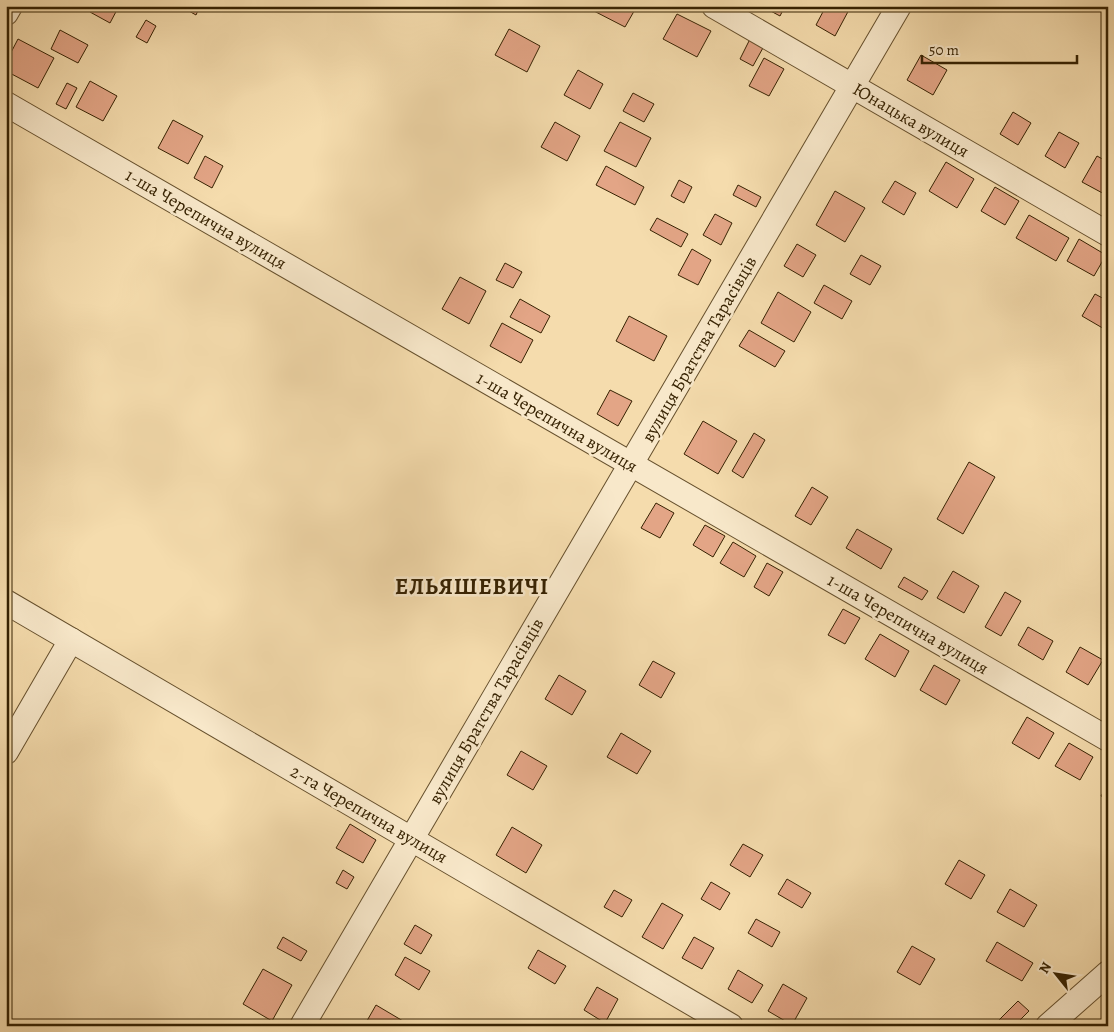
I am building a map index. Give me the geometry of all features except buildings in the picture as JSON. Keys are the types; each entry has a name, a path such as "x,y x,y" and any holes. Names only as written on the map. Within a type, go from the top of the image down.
{"street":[{"path":"6,13 10,6"},
{"name":"Юнацька вулиця","path":"714,6 1108,234"},
{"path":"852,86 899,6"},
{"name":"вулиця Братства Тарасівців","path":"302,1026 852,86"},
{"name":"1-ша Черепична вулиця","path":"6,104 1108,739"},
{"name":"2-га Черепична вулиця","path":"6,602 731,1026"},
{"path":"6,752 71,640"},
{"path":"1048,1026 1108,972"}],"district":[{"name":"ЕЛЬЯШЕВИЧІ","path":"472,586"}]}
